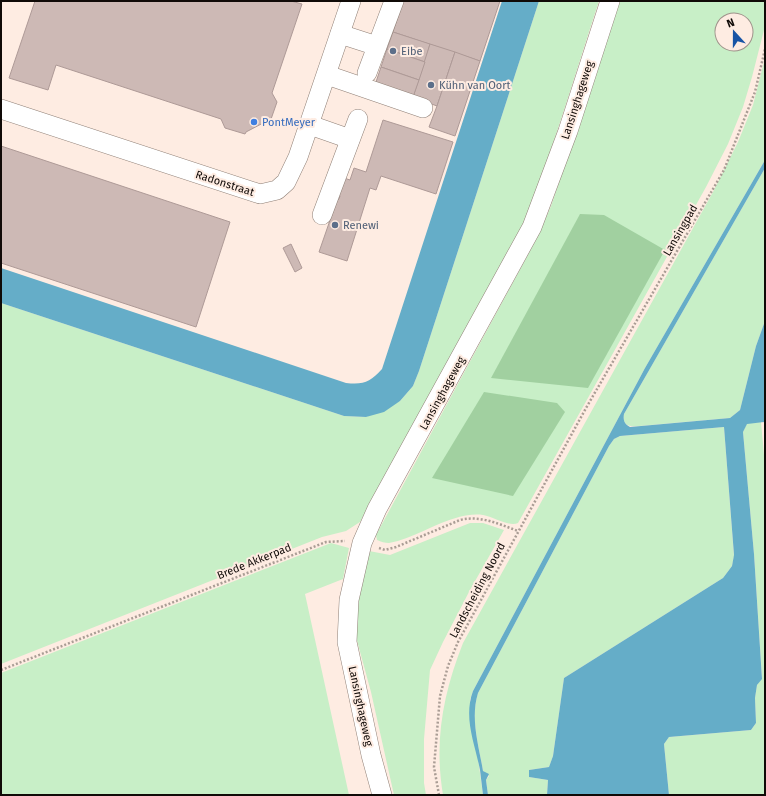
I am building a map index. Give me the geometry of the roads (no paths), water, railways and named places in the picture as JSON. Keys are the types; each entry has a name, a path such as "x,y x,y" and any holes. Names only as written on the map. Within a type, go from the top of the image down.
{"street":[{"name":"Radonstraat","path":"1,108 260,194 277,190 286,182 298,157 351,1"},
{"path":"367,73 394,1"},
{"name":"Lansinghageweg","path":"382,795 371,755 348,642 349,600 362,543 377,509 532,227 568,130 610,1"},
{"path":"340,34 377,46"},
{"path":"327,75 423,108"},
{"path":"322,215 358,119"},
{"path":"310,125 350,139"}],"water":[{"path":"502,1 539,1 419,371 413,386 400,401 384,412 366,417 344,416 1,303 1,268 346,383 362,383 370,380 382,369"},
{"path":"765,160 765,168 624,414 624,422 630,427 730,418 740,410 756,346 765,321 765,422 747,424 743,432 754,554 762,679 757,685 755,698 756,723 751,730 669,737 664,744 669,795 547,795 548,780 529,777 529,770 549,767 553,756 564,678 723,578 732,566 734,555 724,427 620,436 614,439 609,446 478,693 475,713 476,732 483,771 489,774 486,780 488,795 483,795 480,770 471,731 469,711 473,691 645,368"}],"place":[{"name":"Eibe","path":"393,51"},
{"name":"Kühn van Oort","path":"431,85"},
{"name":"PontMeyer","path":"254,122"},
{"name":"Renewi","path":"335,225"}]}
